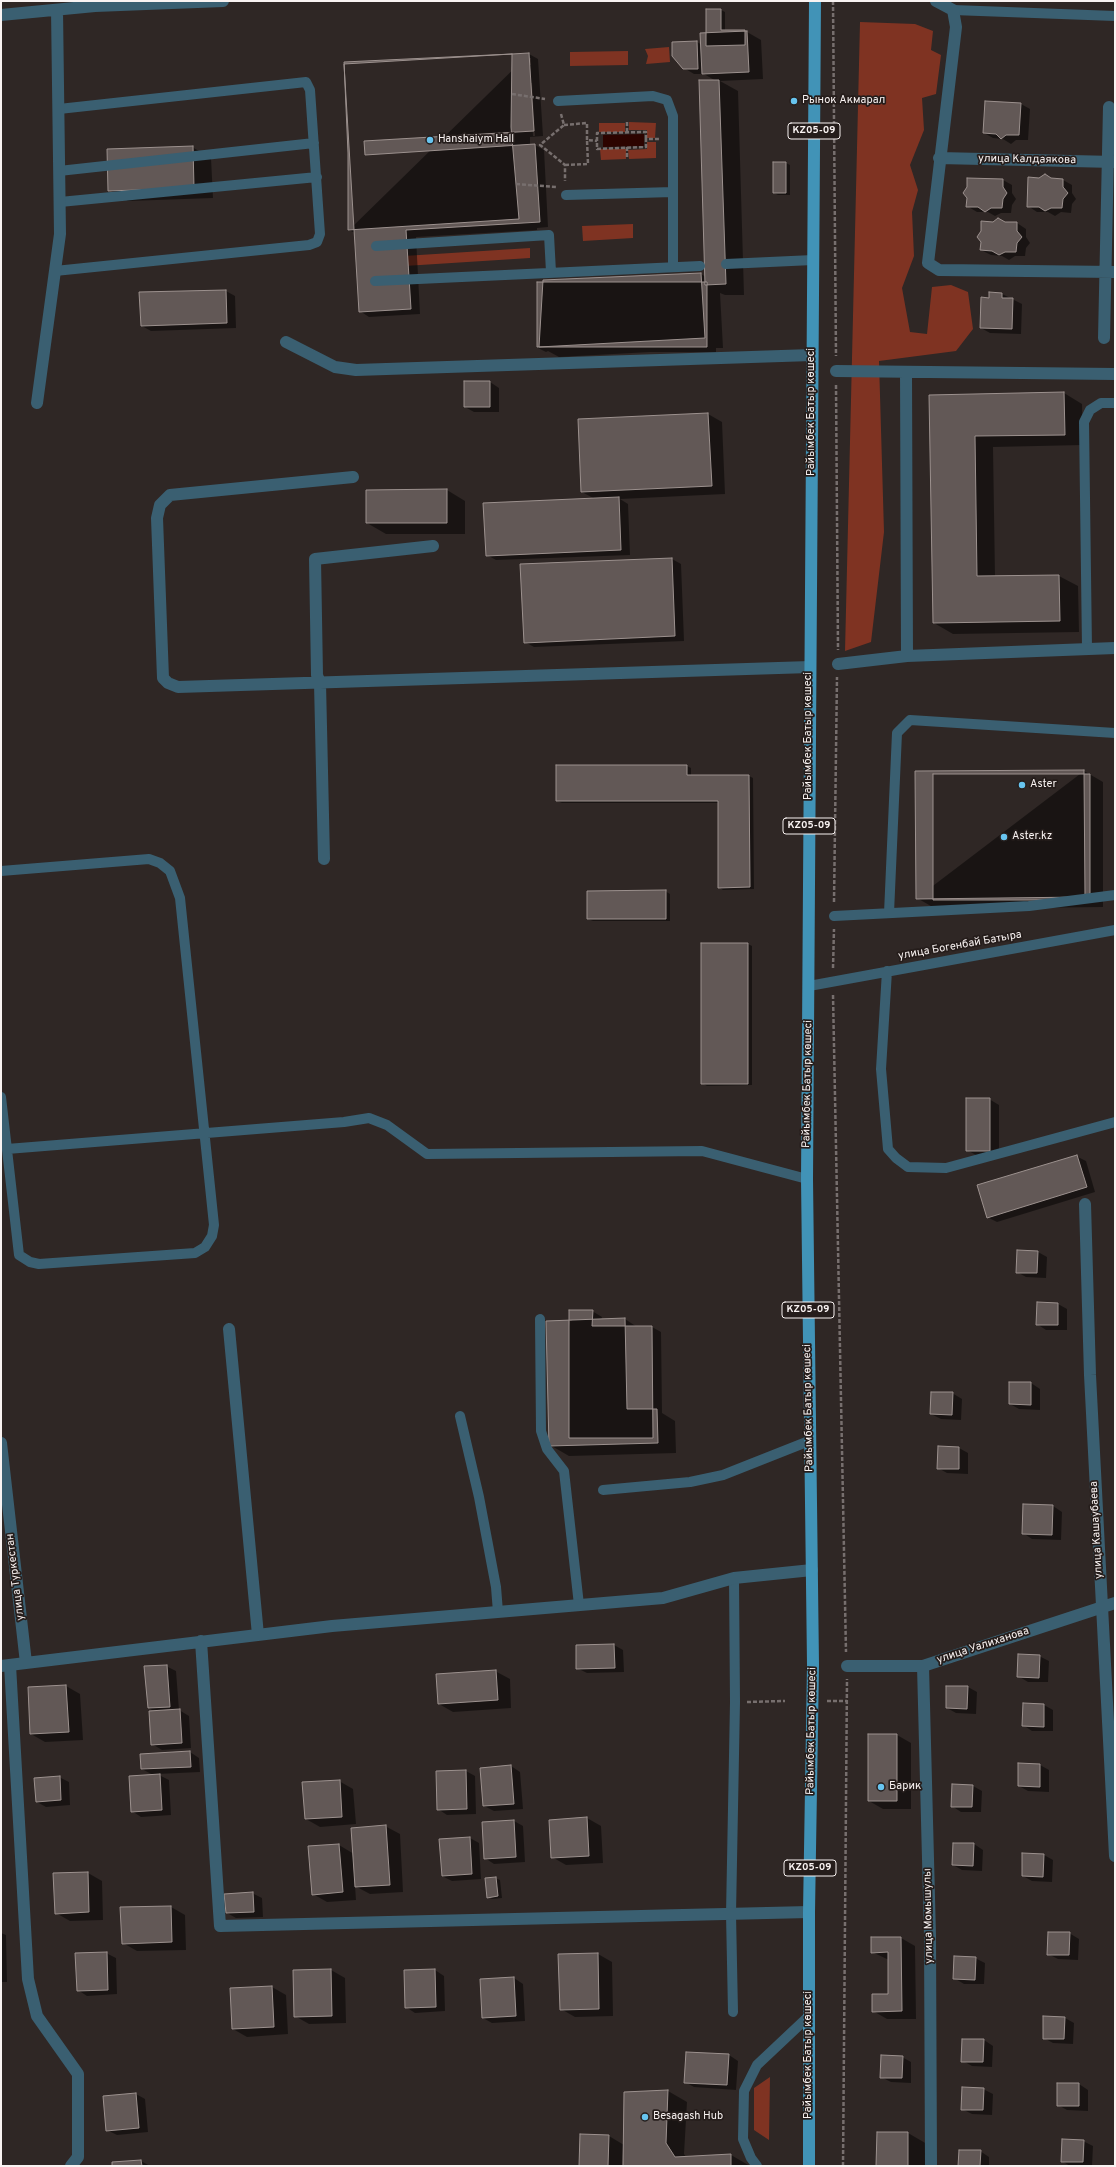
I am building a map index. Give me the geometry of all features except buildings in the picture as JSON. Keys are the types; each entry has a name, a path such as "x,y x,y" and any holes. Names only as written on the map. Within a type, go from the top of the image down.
{"main road":[{"name":"Райымбек Батыр көшесі","path":"809,2166 809,1912 813,1666 809,1441 807,1179 815,1"}],"street":[{"path":"1,16 95,4 223,1"},
{"path":"936,1 953,10 956,27 939,158 928,263 939,270 1110,272"},
{"path":"37,403 60,234 57,10"},
{"path":"1104,338 1110,272 1112,162 1109,107"},
{"name":"улица Калдаякова","path":"939,158 1112,162"},
{"path":"286,342 335,367 356,370 812,355"},
{"path":"836,371 1115,374"},
{"path":"906,372 907,656"},
{"path":"353,477 170,495 160,505 157,518 163,678 168,683 178,688 810,667"},
{"path":"324,859 320,683 317,676 315,559 432,546"},
{"path":"838,664 907,656 1115,648"},
{"name":"улица Кашаубаева","path":"1085,1204 1090,1375 1115,1856"},
{"path":"229,1329 258,1635"},
{"name":"улица Туркестан","path":"1,1444 26,1663"},
{"path":"71,2166 78,2157 78,2074 37,2016 28,1979 5,1666 332,1626 663,1598 734,1578 812,1570"},
{"name":"улица Уалиханова","path":"847,1666 923,1666 1115,1603"},
{"path":"201,1642 220,1926 809,1912"},
{"name":"улица Момышулы","path":"923,1666 930,1936 931,2166"}],"lane":[{"path":"953,10 1115,16"},
{"path":"55,271 309,245 317,242 320,234 310,90 306,82 58,109"},
{"path":"558,101 653,96 667,100 673,116 673,267"},
{"path":"59,171 314,143"},
{"path":"60,202 317,178"},
{"path":"566,195 673,192"},
{"path":"376,246 549,235 551,272"},
{"path":"726,264 813,260"},
{"path":"375,281 700,266"},
{"path":"1088,649 1084,422 1090,410 1101,403 1115,403"},
{"path":"889,913 897,733 910,720 1115,733"},
{"path":"1,872 149,859 160,862 170,871 180,898 203,1134 214,1225 212,1236 205,1247 195,1253 39,1264 30,1262 19,1255 1,1097"},
{"path":"834,916 1029,906 1115,895"},
{"name":"улица Богенбай Батыра","path":"809,986 1115,930"},
{"path":"888,971 881,1069 888,1149 896,1158 908,1167 946,1168 1115,1122"},
{"path":"7,1149 344,1122 369,1118 388,1125 427,1154 702,1151 807,1179"},
{"path":"540,1318 541,1431 547,1449 564,1471 579,1605"},
{"path":"460,1416 479,1497 498,1612"},
{"path":"603,1490 690,1482 723,1475 809,1441"},
{"path":"733,2012 732,1914 734,1578"},
{"path":"757,2166 751,2158 743,2139 744,2091 757,2064 809,2016"}],"path":[{"path":"833,1 838,664 833,982 847,1666 843,2166"},
{"path":"512,94 558,101 564,125"},
{"path":"627,121 627,132"},
{"path":"587,123 587,140 588,164 565,165 540,145 564,125 587,123"},
{"path":"627,132 646,132 646,147 597,149 596,133 627,132"},
{"path":"646,139 673,139"},
{"path":"587,140 597,141"},
{"path":"627,147 627,159"},
{"path":"565,165 566,195"},
{"path":"516,184 559,187 566,195"},
{"path":"734,1702 785,1701"},
{"path":"824,1701 847,1701"}],"shaded area":[{"path":"860,22 915,24 933,31 931,50 941,55 936,94 922,98 924,130 910,165 918,190 912,212 914,256 902,288 910,332 927,334 932,287 951,285 968,292 973,329 956,351 879,361 884,532 871,642 845,651"},
{"path":"669,47 670,62 646,64 648,56 645,49"},
{"path":"628,51 628,65 570,66 570,52"},
{"path":"629,122 656,123 655,138 647,138 647,130 629,130"},
{"path":"599,123 625,123 625,132 599,132"},
{"path":"644,134 644,146 603,147 603,135"},
{"path":"647,142 656,142 656,158 629,159 628,150 647,149"},
{"path":"600,149 626,149 626,159 601,160"},
{"path":"633,224 633,238 583,241 582,226"},
{"path":"530,248 530,258 389,267 388,257"},
{"path":"770,2077 769,2140 754,2130 754,2088"}],"place":[{"name":"Рынок Акмарал","path":"794,101"},
{"name":"Hanshaiym Hall","path":"430,140"},
{"name":"Aster","path":"1022,785"},
{"name":"Aster.kz","path":"1004,837"},
{"name":"Барик","path":"881,1787"},
{"name":"Besagash Hub","path":"645,2117"}]}
